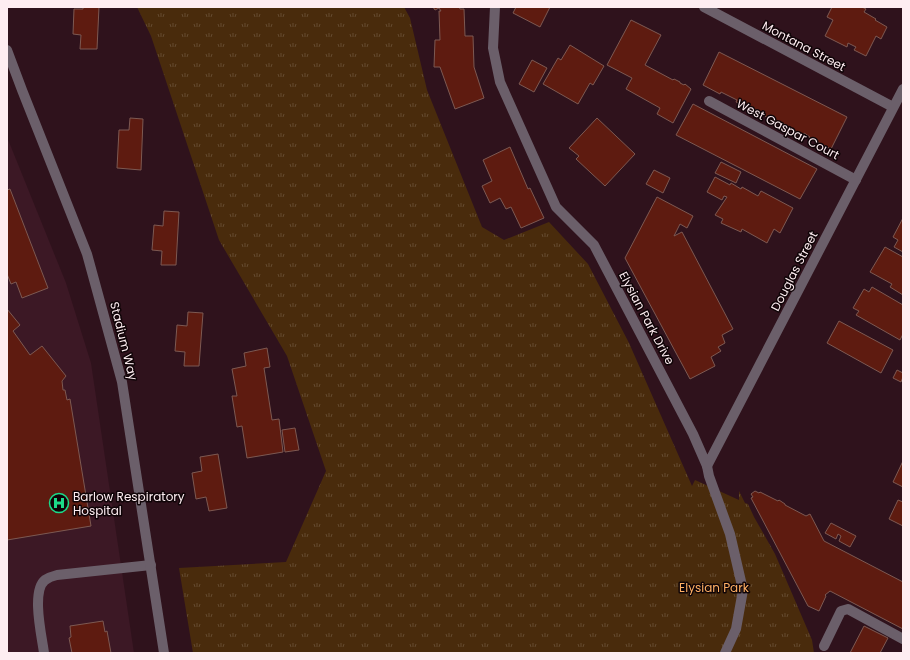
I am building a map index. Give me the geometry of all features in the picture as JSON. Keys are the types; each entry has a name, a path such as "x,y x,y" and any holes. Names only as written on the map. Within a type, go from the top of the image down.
{"street":[{"name":"Elysian Park Drive","path":"495,7 493,48 500,82 556,206 594,245 693,434 707,466 709,476 730,534 743,590 736,629 725,653"},
{"name":"Montana Street","path":"704,7 893,107"},
{"name":"Stadium Way","path":"7,50 24,97 87,254 122,382 164,653"},
{"name":"Douglas Street","path":"707,466 903,89"},
{"name":"West Gaspar Court","path":"709,101 856,180"},
{"path":"44,653 38,607 38,592 44,580 57,575 151,565"},
{"path":"824,646 841,611 848,609 903,639"}],"shaded area":[{"name":"Barlow Respiratory Hospital","path":"7,137 66,283 91,363 134,653 7,653"}],"green space":[{"name":"Elysian Park","path":"137,7 404,7 410,18 427,90 482,227 504,240 549,222 588,264 629,343 692,486 695,480 739,500 739,491 745,503 748,504 775,554 812,640 814,653 193,653 179,568 286,562 326,471 287,356 219,240 151,36"}],"building":[{"path":"83,7 99,7 97,49 80,49 81,35 73,34 74,9 83,9"},
{"path":"433,7 459,7 460,9 464,9 465,36 473,36 474,67 484,98 455,109 440,67 434,67 435,40 440,40 439,11 441,11 439,8 435,10"},
{"path":"516,7 550,7 540,27 513,13"},
{"path":"832,7 862,7 866,9 864,12 887,27 881,39 876,36 866,56 854,50 856,47 848,43 847,47 825,36 833,20 827,17"},
{"path":"631,20 661,35 645,65 673,80 674,79 684,85 685,84 691,89 673,123 657,114 660,108 626,89 632,78 607,65"},
{"path":"570,45 604,66 593,85 590,83 578,104 543,84 558,58 561,60"},
{"path":"719,52 847,117 831,149 809,138 810,137 804,133 803,135 786,127 786,125 779,121 778,123 754,109 736,102 737,100 721,92 720,94 703,85"},
{"path":"532,60 547,68 534,92 519,84"},
{"path":"693,104 817,169 800,199 676,135"},
{"path":"130,118 143,119 141,170 117,168 119,130 129,130"},
{"path":"597,118 635,154 605,186 576,159 579,156 569,148"},
{"path":"510,147 528,189 530,188 544,218 521,228 511,207 506,209 500,198 490,203 482,186 492,181 483,160"},
{"path":"721,162 741,172 736,183 715,173"},
{"path":"654,170 670,178 663,193 646,184"},
{"path":"715,177 730,185 731,183 741,189 742,187 758,196 761,191 793,208 780,233 774,229 767,243 742,229 741,232 721,223 723,219 715,215 727,197 724,196 722,200 707,192"},
{"path":"10,189 48,288 22,298 16,282 11,284 7,274 7,190"},
{"path":"657,197 693,216 687,228 680,224 674,236 682,232 733,329 722,335 725,343 718,347 721,351 711,357 715,366 690,379 625,258"},
{"path":"164,211 179,212 176,265 161,265 162,251 152,250 154,225 163,226"},
{"path":"903,218 903,252 894,247 898,240 893,237"},
{"path":"885,247 903,257 903,295 890,287 892,284 870,272"},
{"path":"872,287 903,305 903,334 900,340 856,315 859,311 853,308 864,289 869,292"},
{"path":"7,309 20,325 13,331 30,355 42,346 66,376 62,381 63,390 65,390 67,400 70,399 91,526 7,540"},
{"path":"188,312 203,313 199,366 184,366 185,352 175,351 177,325 187,326"},
{"path":"839,321 893,350 881,373 827,343"},
{"path":"267,348 270,367 264,368 272,420 279,419 283,452 247,458 242,426 237,427 232,396 237,396 232,369 246,366 244,353"},
{"path":"897,370 903,373 901,382 893,378"},
{"path":"295,428 299,450 285,452 282,430"},
{"path":"218,454 227,508 209,511 206,497 196,499 192,473 202,471 200,457"},
{"path":"903,461 903,487 893,482"},
{"path":"755,491 778,501 779,500 785,505 806,516 810,514 824,541 903,582 903,629 830,591 825,595 826,596 819,611 808,606 751,498 753,497 751,494"},
{"path":"898,500 903,502 903,526 889,519"},
{"path":"831,523 856,536 850,547 839,541 841,536 838,534 836,539 825,533"},
{"path":"103,621 105,632 107,631 111,653 72,653 69,638 71,637 70,626"},
{"path":"864,626 888,638 880,653 850,653"}],"place":[{"name":"Barlow Respiratory Hospital","path":"59,503"}]}
